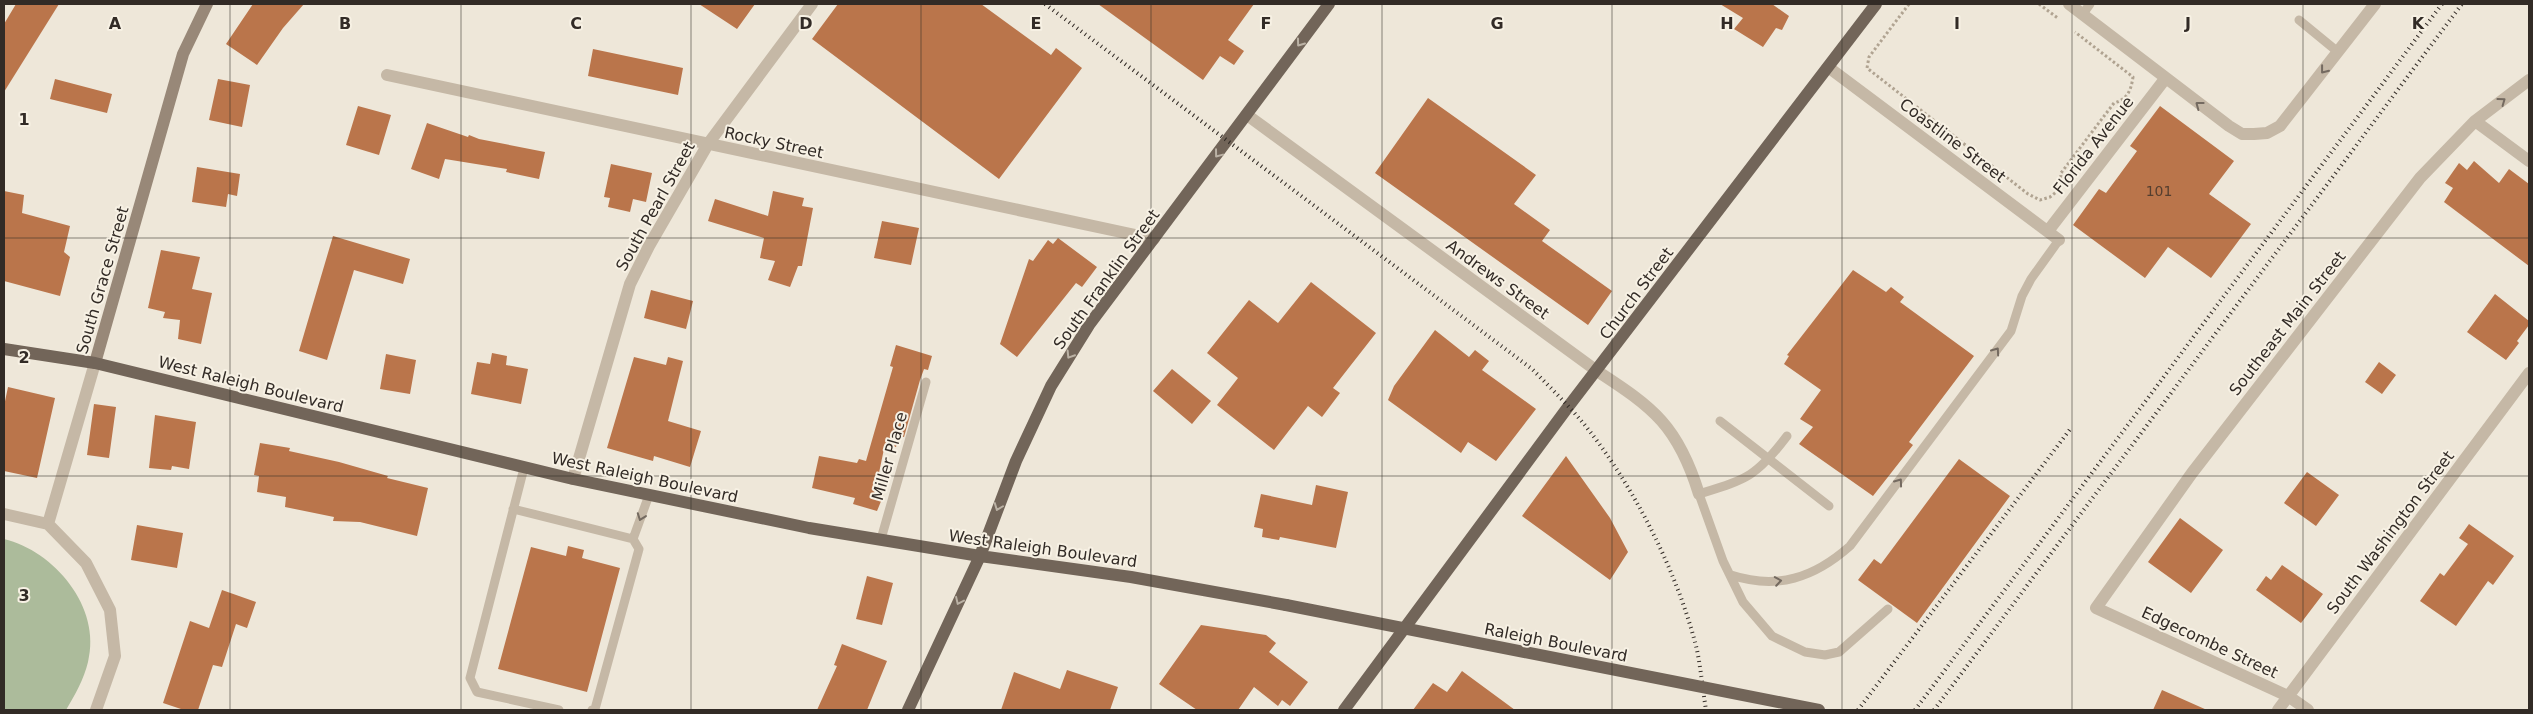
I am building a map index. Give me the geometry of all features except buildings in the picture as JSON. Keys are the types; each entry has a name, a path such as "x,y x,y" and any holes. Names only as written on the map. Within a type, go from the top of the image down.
{"main road":[{"name":"South Franklin Street","path":"908,710 980,556 1016,461 1051,386 1089,324 1329,4"},
{"name":"Church Street","path":"1344,710 1597,371 1876,4"},
{"name":"West Raleigh Boulevard","path":"4,349 95,362 572,480 808,528 980,556 1131,577 1286,605"},
{"name":"Raleigh Boulevard","path":"1286,605 1819,710"}],"street":[{"name":"South Grace Street","path":"48,524 183,54 207,4"},
{"name":"South Pearl Street","path":"572,480 630,284 649,246 708,144 812,4"},
{"path":"2068,4 2216,118 2242,134 2267,133 2280,126 2375,4"},
{"name":"Coastline Street","path":"1828,67 2059,240"},
{"name":"Rocky Street","path":"387,75 1154,239"},
{"name":"Florida Avenue","path":"2048,231 2165,79"},
{"name":"Southeast Main Street","path":"2096,608 2192,473 2420,178 2475,121 2529,80"},
{"name":"Andrews Street","path":"1247,115 1658,415 1676,439 1699,494"},
{"path":"2475,121 2529,161"},
{"name":"South Washington Street","path":"2278,710 2529,373"},
{"path":"4,514 48,524 86,563 110,610 115,656 96,710"},
{"name":"Edgecombe Street","path":"2096,608 2288,696 2308,710"}],"lane":[{"path":"2082,14 2090,4"},
{"path":"2298,20 2338,52"},
{"path":"1731,575 1754,583 1796,578 1834,561 1850,546 2011,331 2022,296 2031,279 2059,240"},
{"name":"Miller Place","path":"882,540 926,382"},
{"path":"1720,421 1770,458 1829,506"},
{"path":"1787,436 1770,458 1754,474 1742,481 1699,494 1731,575 1744,602 1772,636 1805,652 1824,655 1839,652 1888,609"},
{"path":"524,468 470,678 478,692 559,710"},
{"path":"633,539 649,495"},
{"path":"514,509 633,539 639,550 595,709 592,710"}],"path":[{"path":"1909,4 1869,57 1867,68 2028,194 2040,200 2050,197 2060,189 2061,172 2114,103 2122,100 2132,89 2133,77 2071,28"},
{"path":"2039,4 2063,22"}],"green space":[{"path":"4,539 23,545 56,569 70,584 81,602 88,621 90,641 88,662 82,681 66,710 4,710"}],"railway":[{"path":"1045,4 1532,369 1565,403 1584,424 1620,475 1637,502 1666,561 1689,621 1697,650 1706,710"},
{"path":"1915,710 2442,4"},
{"path":"1934,710 2462,4"},
{"path":"1858,710 2071,428"}]}
